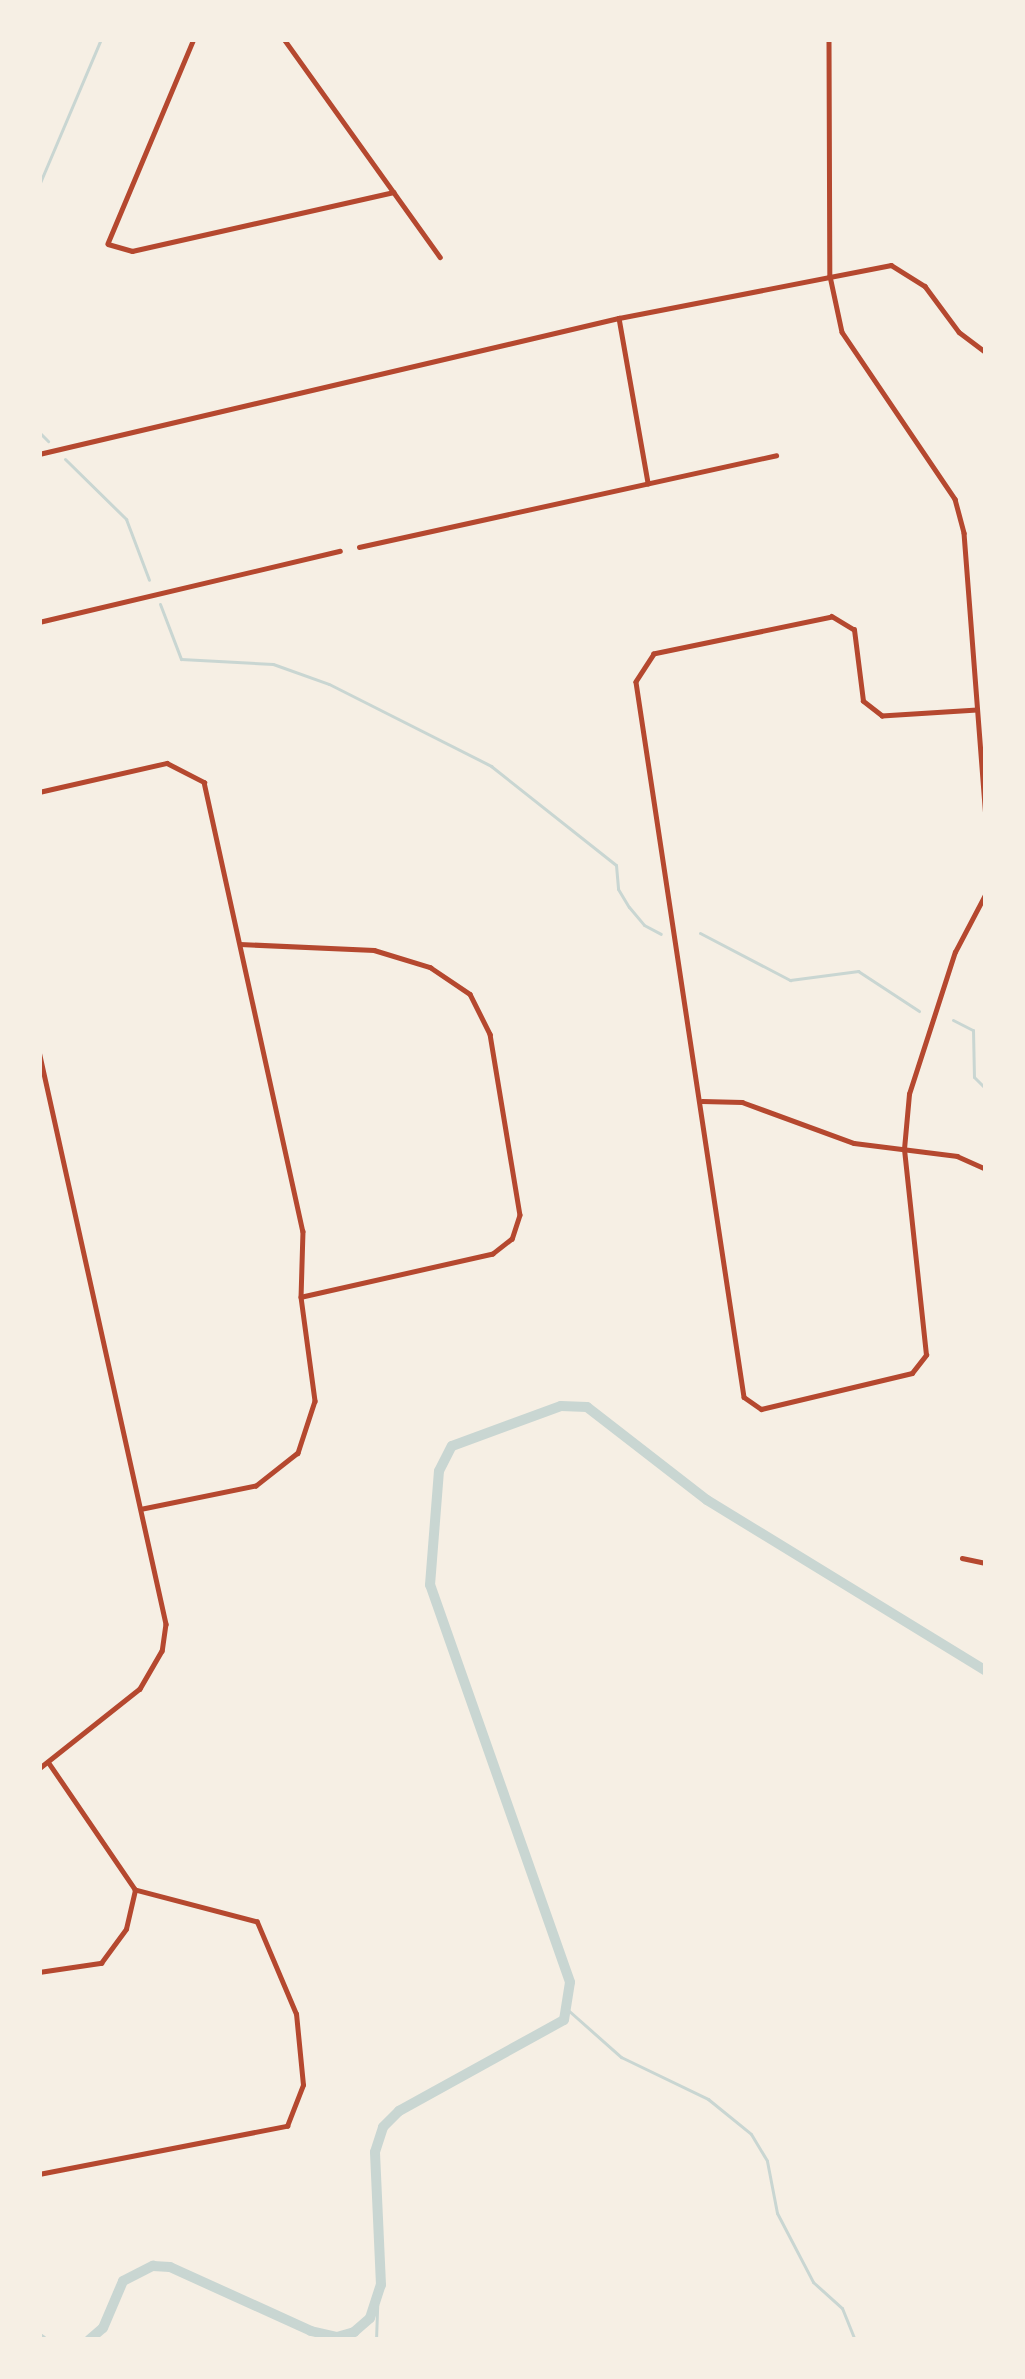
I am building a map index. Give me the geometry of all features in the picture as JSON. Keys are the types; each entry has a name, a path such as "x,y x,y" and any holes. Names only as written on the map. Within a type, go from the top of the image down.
{"street":[{"path":"194,39 108,244 132,250 393,192"},
{"path":"284,39 440,256"},
{"path":"829,39 830,276 842,332 955,499 964,533 986,819"},
{"path":"39,454 619,318 891,265 925,286 958,332 986,352"},
{"path":"619,318 648,483"},
{"path":"358,547 776,455"},
{"path":"39,622 340,551"},
{"path":"977,710 882,716 863,701 854,630 832,616 654,654 636,682 744,1396 760,1409 912,1372 926,1355 904,1149 912,1077 955,952 986,892"},
{"path":"39,792 167,763 204,782 303,1231 302,1297 315,1401 298,1453 256,1486 143,1509"},
{"path":"240,944 374,950 430,967 470,994 490,1034 520,1215 512,1239 493,1254 302,1297"},
{"path":"39,1051 166,1624 162,1651 140,1689 39,1769"},
{"path":"702,1101 742,1102 854,1143 958,1156 986,1168"},
{"path":"962,1558 986,1564"},
{"path":"39,2174 287,2126 303,2085 296,2014 257,1922 136,1890 49,1764"},
{"path":"39,1972 101,1963 116,1951 136,1890"}],"waterway":[{"path":"39,185 101,39"},
{"path":"39,432 48,441"},
{"path":"65,459 126,519 149,580"},
{"path":"160,604 181,659 273,664 329,684 491,766 616,865 618,889 629,907 644,925 661,934"},
{"path":"700,933 790,980 858,971 919,1011"},
{"path":"953,1020 973,1030 974,1077 986,1089"},
{"path":"89,2340 103,2328 123,2281 153,2266 170,2267 311,2331 337,2337 354,2332 370,2318 381,2285 375,2152 383,2127 399,2111 564,2020 570,1982 430,1585 439,1471 452,1446 561,1406 587,1407 707,1500 986,1671"},
{"path":"568,2010 621,2057 708,2099 751,2134 767,2161 777,2213 813,2282 842,2308 855,2340"},
{"path":"376,2340 377,2305"}]}
